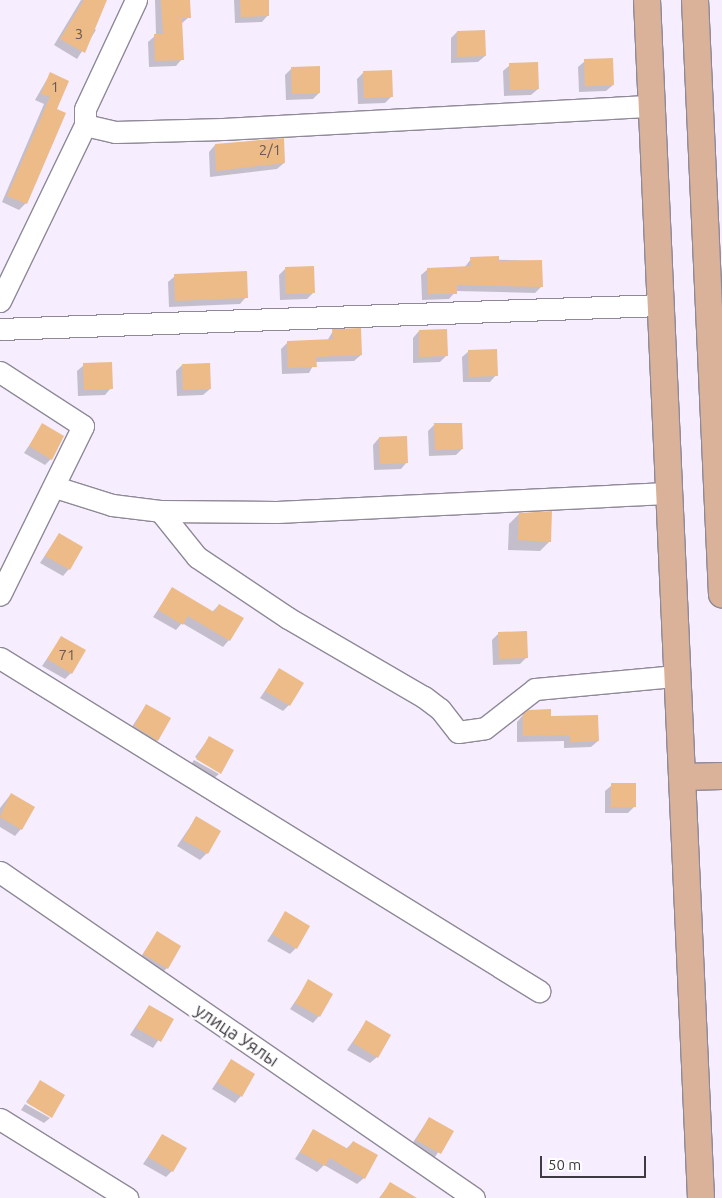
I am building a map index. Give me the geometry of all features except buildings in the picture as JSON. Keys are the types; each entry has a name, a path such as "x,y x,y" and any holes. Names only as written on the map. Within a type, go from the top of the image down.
{"main road":[{"path":"647,0 661,304 667,493 701,1198"},
{"path":"695,0 722,594"},
{"path":"682,777 722,776"}],"street":[{"path":"0,301 85,125 85,109 136,0"},
{"path":"85,125 115,132 232,129 652,106"},
{"path":"0,329 661,304"},
{"path":"0,372 83,426 56,487 0,595"},
{"path":"56,487 112,506 160,511 277,512 667,493"},
{"path":"160,511 197,557 288,618 424,697 440,709 458,732 486,728 535,689 676,676"},
{"path":"0,658 539,991"},
{"name":"улица Уялы","path":"0,872 474,1198"},
{"path":"0,1119 127,1198"}]}
